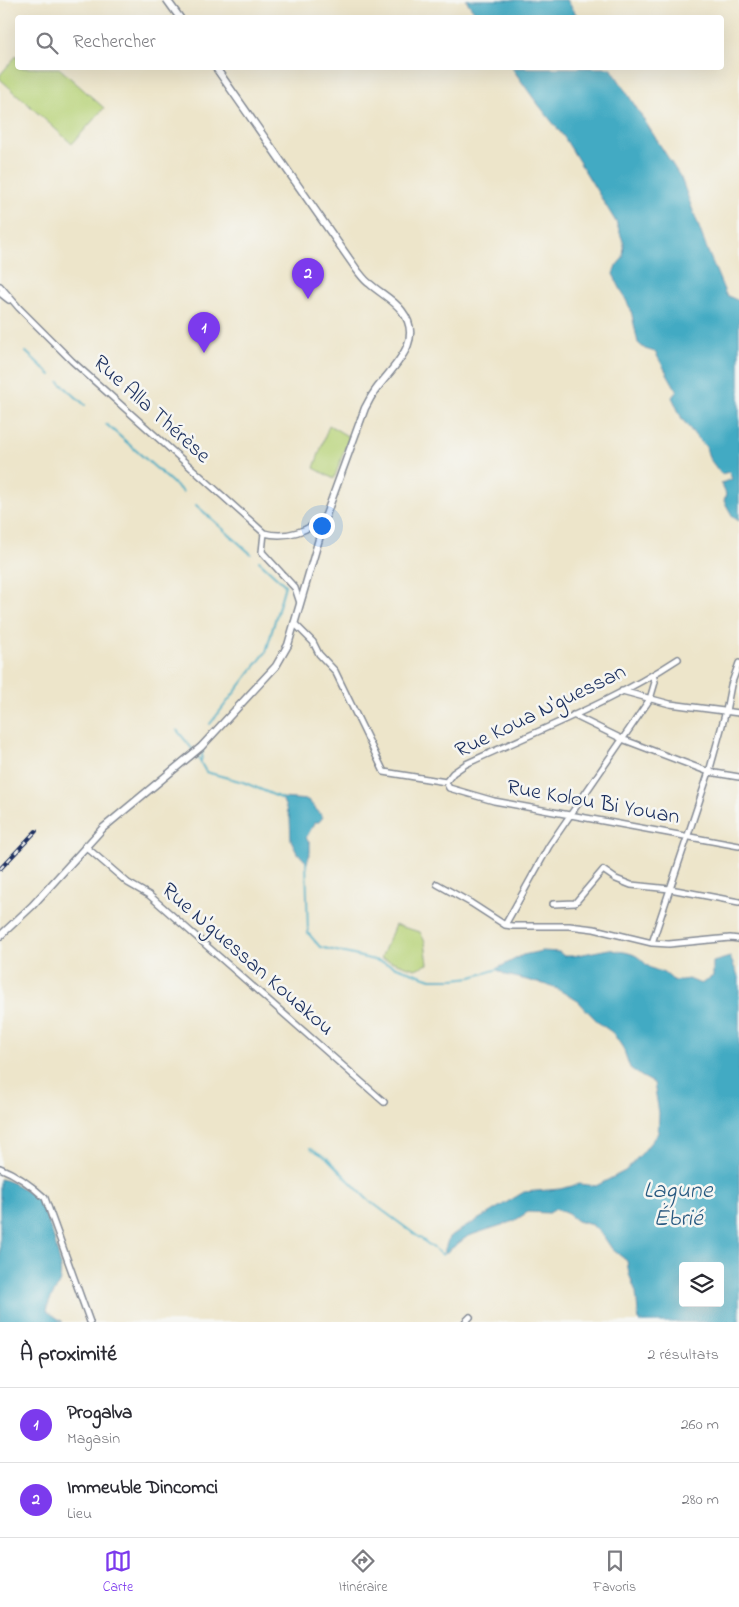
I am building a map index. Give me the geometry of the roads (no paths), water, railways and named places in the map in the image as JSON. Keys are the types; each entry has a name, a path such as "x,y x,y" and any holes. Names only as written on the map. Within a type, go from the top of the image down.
{"street":[{"path":"167,0 178,15"},
{"path":"0,936 32,906 103,828 201,747 276,666 288,646 326,515 365,408 372,394 406,352 410,330 403,312 368,283 357,270 217,70"},
{"name":"Rue Alla Thérèse","path":"0,286 19,308 113,399 264,533"},
{"name":"Rue Alla Thérèse","path":"0,293 19,308"},
{"path":"300,603 295,588 262,552 264,533 290,534 312,526 326,515"},
{"name":"Rue Koua N'guessan","path":"294,623 313,642 319,654 335,671 384,772 446,782 453,773 466,764 573,716 653,675 678,659"},
{"path":"652,943 709,772 726,711 731,685 739,663"},
{"path":"505,924 549,846 650,699 655,682 653,675"},
{"path":"622,691 670,704 739,713"},
{"path":"573,716 622,739 709,772 739,777"},
{"name":"Rue Kolou Bi Youan","path":"446,782 449,788 472,796 570,816 739,846"},
{"name":"Rue N'guessan Kouakou","path":"85,846 128,882 148,895 384,1102"},
{"path":"553,904 575,903 603,870 631,886 670,889 739,902"},
{"path":"437,884 472,902 505,924 512,926 569,926 594,929 652,943 669,944 730,938 739,939"},
{"path":"0,1168 17,1175 45,1198 90,1322"},
{"path":"465,1322 470,1317"}],"water":[{"path":"466,0 567,0 577,15 477,15"},
{"path":"513,70 612,70 681,178 726,295 739,301 739,521 733,517 724,501 726,494 721,483 732,479 729,472 721,474 709,458 706,447 682,419 672,397 677,391 655,352 645,349 638,343 631,310 613,274 616,266 623,258 624,244 616,222 564,137"},
{"path":"282,798 308,800 323,817 319,822 315,822 306,838 310,842 310,853 307,863 297,852 291,840 290,818"},
{"name":"Lagune Ébrié","path":"609,949 626,952 638,957 651,968 665,974 674,981 689,979 701,984 713,976 713,962 730,957 739,978 739,1322 639,1322 636,1292 629,1274 627,1261 612,1249 604,1237 592,1225 577,1221 568,1214 556,1209 549,1213 528,1212 514,1221 468,1236 443,1255 449,1237 524,1192 560,1189 580,1184 596,1186 625,1171 658,1133 659,1113 654,1083 630,1068 623,1048 613,1033 599,1023 578,1001 552,986 506,975 496,969 523,955 542,951 559,952 564,956"},
{"path":"0,1179 14,1183 34,1197 49,1223 61,1271 59,1283 49,1302 47,1311 63,1322 0,1322"}],"waterway":[{"path":"26,352 51,375"},
{"path":"59,382 85,405"},
{"path":"106,424 183,492"},
{"path":"196,505 251,554"},
{"path":"210,724 266,652 285,585 259,561"},
{"path":"177,730 193,750"},
{"path":"201,761 203,749"},
{"path":"197,756 206,772 243,782 283,799"},
{"path":"306,860 308,933 320,947 382,962 431,979 472,977 498,969"},
{"path":"310,1148 327,1158 367,1199 443,1254"}],"railway":[{"path":"0,869 36,831"}],"place":[{"name":"Immeuble Dincomci","path":"308,299"},
{"name":"Progalva","path":"204,353"}]}
